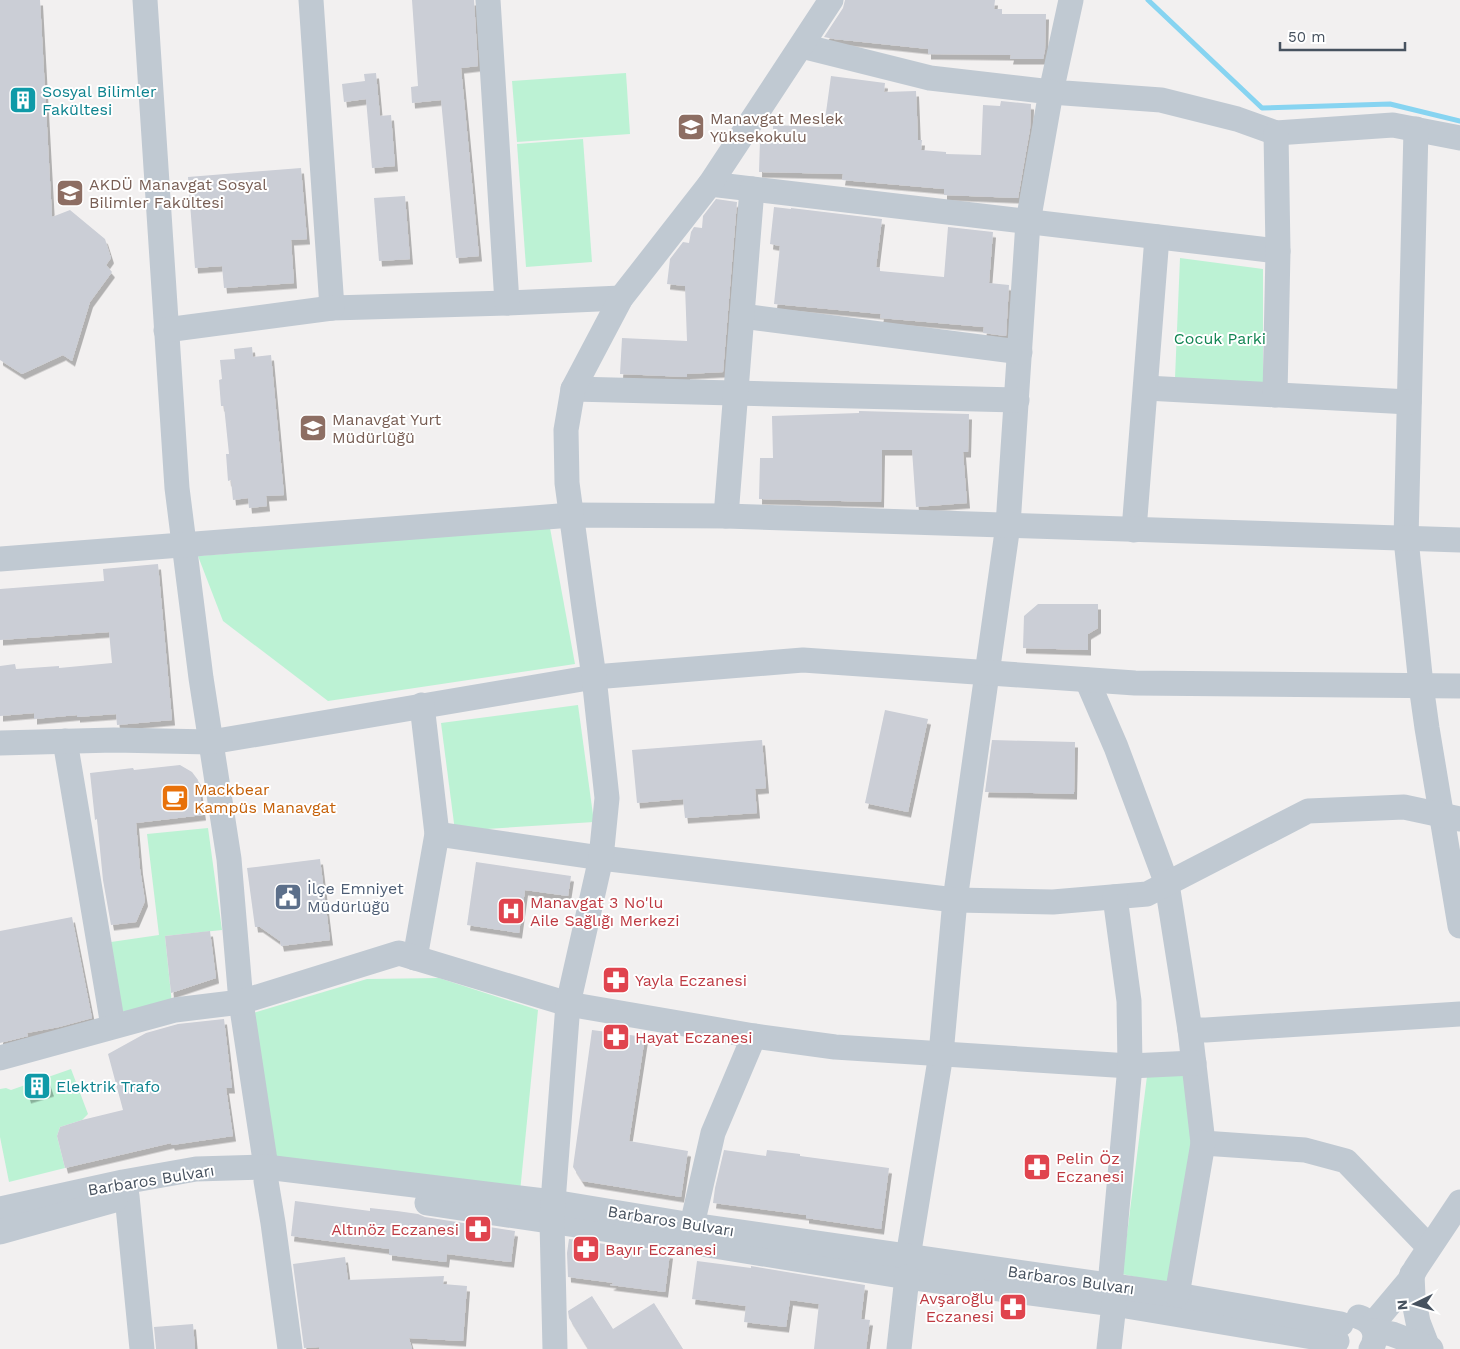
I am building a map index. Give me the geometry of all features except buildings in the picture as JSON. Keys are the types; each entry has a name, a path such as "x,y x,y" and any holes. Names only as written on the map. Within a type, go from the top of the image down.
{"street":[{"path":"145,0 177,488 201,678 229,859 240,1002 290,1349"},
{"path":"311,0 332,308"},
{"path":"488,0 506,303"},
{"path":"555,1349 552,1212 568,1004 601,858 607,798 594,676 567,482 566,430 573,389 621,298 710,184 831,0"},
{"path":"899,1349 908,1267 941,1054 955,900 1008,525 1028,222 1051,92 1071,0"},
{"path":"802,46 930,78 1051,92 1161,100 1236,120 1276,134 1393,125 1460,138"},
{"path":"1416,129 1406,539 1427,728 1451,817 1460,926"},
{"path":"1275,395 1278,251 1276,134"},
{"path":"710,184 1278,251"},
{"path":"726,516 752,189"},
{"path":"1134,530 1157,237"},
{"path":"166,330 332,308 621,298"},
{"path":"742,316 1020,352"},
{"path":"1146,388 1409,402"},
{"path":"573,389 1017,400"},
{"path":"0,559 572,515 726,516 1460,540"},
{"path":"0,743 114,740 211,742 594,676 803,660 1135,682 1460,686"},
{"path":"1087,680 1116,747 1167,884 1190,1030 1203,1143 1177,1295"},
{"path":"415,958 437,834 422,705"},
{"path":"65,741 113,1026"},
{"path":"437,834 601,858 955,900 1053,902 1147,894 1308,811 1404,806 1451,817"},
{"path":"1109,1349 1130,1066 1129,1001 1115,896"},
{"path":"0,1058 175,1010 240,1002 399,953 568,1004 754,1036 835,1047 1130,1066 1194,1063"},
{"path":"1190,1030 1460,1014"},
{"path":"692,1225 713,1133 754,1036"},
{"path":"1203,1143 1305,1150 1346,1161 1429,1247"},
{"name":"Barbaros Bulvarı","path":"0,1209 123,1182 196,1169 266,1174 552,1212 692,1225 908,1267"},
{"name":"Barbaros Bulvarı","path":"0,1232 127,1196 266,1174"},
{"path":"127,1196 142,1349"},
{"path":"1352,1337 1409,1282 1429,1247 1460,1202"},
{"name":"Barbaros Bulvarı","path":"552,1212 677,1240 908,1267 1112,1295 1352,1337 1392,1334 1429,1348"},
{"path":"1414,1271 1413,1297 1418,1322 1429,1348"},
{"name":"Barbaros Bulvarı","path":"1112,1295 1177,1295 1352,1337"}],"green space":[{"path":"626,73 630,134 517,142 512,81"},
{"path":"583,139 592,262 526,267 517,144"},
{"name":"Cocuk Parki","path":"1180,258 1263,269 1263,385 1175,378"},
{"path":"550,528 575,664 328,701 223,621 198,556"},
{"path":"578,705 594,822 455,831 441,723"},
{"path":"208,828 222,930 165,936 172,1004 120,1012 111,942 159,935 147,834"},
{"path":"439,978 538,1010 520,1192 275,1157 253,1013 367,979"},
{"path":"71,1069 88,1114 82,1120 60,1127 57,1136 65,1168 9,1182 0,1137 0,1089 6,1088 11,1090"},
{"path":"1188,1075 1203,1143 1178,1286 1122,1274 1147,1076"}],"waterway":[{"path":"1148,0 1262,108 1390,104 1460,121"}],"place":[{"name":"Sosyal Bilimler Fakültesi","path":"23,100"},
{"name":"Manavgat Meslek Yüksekokulu","path":"691,127"},
{"name":"AKDÜ Manavgat Sosyal Bilimler Fakültesi","path":"70,193"},
{"name":"Manavgat Yurt Müdürlüğü","path":"313,428"},
{"name":"Mackbear Kampüs Manavgat","path":"175,798"},
{"name":"İlçe Emniyet Müdürlüğü","path":"288,897"},
{"name":"Manavgat 3 No'lu Aile Sağlığı Merkezi","path":"511,911"},
{"name":"Yayla Eczanesi","path":"616,980"},
{"name":"Hayat Eczanesi","path":"616,1037"},
{"name":"Elektrik Trafo","path":"37,1086"},
{"name":"Pelin Öz Eczanesi","path":"1037,1167"},
{"name":"Altınöz Eczanesi","path":"478,1229"},
{"name":"Bayır Eczanesi","path":"586,1249"},
{"name":"Avşaroğlu Eczanesi","path":"1013,1307"}]}
